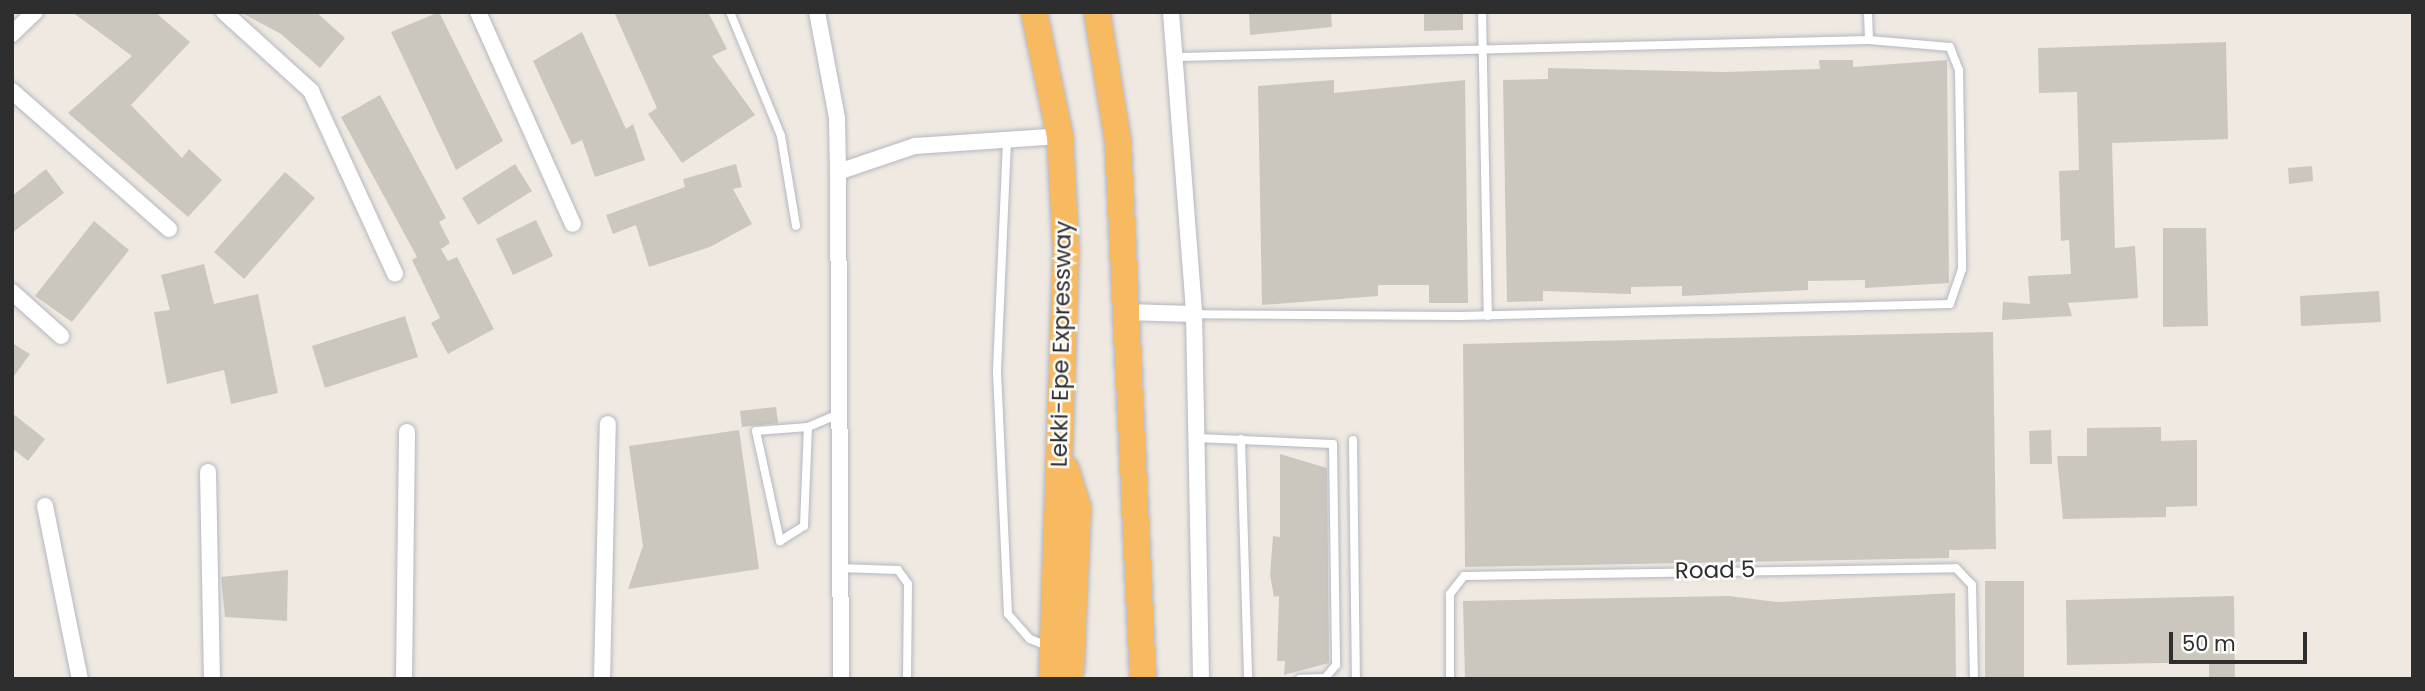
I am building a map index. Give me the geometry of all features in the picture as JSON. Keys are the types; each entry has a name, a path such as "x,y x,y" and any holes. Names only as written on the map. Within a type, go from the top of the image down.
{"highway":[{"name":"Lekki-Epe Expressway","path":"1034,12 1060,136 1066,250 1052,679"},
{"path":"1097,12 1118,142 1143,679"},
{"path":"1060,451 1078,508 1070,679"}],"street":[{"path":"12,34 35,12"},
{"path":"224,12 311,92 395,274"},
{"path":"478,12 573,223"},
{"path":"817,12 837,118 841,679"},
{"path":"1171,12 1179,57 1194,314 1201,679"},
{"path":"12,91 169,229"},
{"path":"838,172 915,146 1060,136"},
{"path":"12,292 61,336"},
{"path":"1124,312 1194,314"},
{"path":"602,679 608,424"},
{"path":"404,679 407,432"},
{"path":"208,472 212,679"},
{"path":"46,506 80,679"}],"lane":[{"path":"730,12 781,136 796,226"},
{"path":"1482,12 1488,316"},
{"path":"1868,12 1869,40"},
{"path":"1179,57 1869,40 1925,42 1950,47 1957,57 1962,270 1950,304 1488,316 1194,314"},
{"path":"1007,141 997,372 1008,614 1031,639 1054,648"},
{"path":"808,427 804,526 780,541 756,431 808,427 839,415"},
{"path":"1196,438 1325,440 1335,448 1336,665 1325,678 1300,679"},
{"path":"1241,439 1248,679"},
{"path":"1353,440 1356,679"},
{"path":"839,568 898,570 908,584 907,679"},
{"name":"Road 5","path":"1450,679 1450,594 1464,576 1956,568 1972,585 1974,679"}],"building":[{"path":"72,12 155,12 190,42 131,105 182,158 189,149 222,180 188,217 68,113 132,56"},
{"path":"240,12 316,12 345,38 320,68 281,34"},
{"path":"439,12 503,141 456,170 391,32"},
{"path":"614,12 708,12 727,49 712,56 755,115 682,163 648,114 657,108"},
{"path":"1249,12 1331,12 1332,27 1250,35"},
{"path":"1424,12 1463,12 1463,30 1424,31"},
{"path":"582,32 626,129 633,124 645,160 595,177 582,140 572,145 533,61"},
{"path":"2226,42 2228,139 2112,143 2115,248 2135,246 2138,298 2068,303 2072,316 2002,320 2003,302 2030,304 2028,276 2071,274 2069,240 2061,241 2059,171 2079,170 2077,92 2039,93 2038,48"},
{"path":"1819,60 1853,60 1853,67 1947,60 1949,283 1865,288 1865,280 1808,281 1808,290 1682,296 1682,286 1631,287 1631,294 1543,291 1543,301 1507,302 1503,80 1548,79 1548,68 1724,72 1820,69"},
{"path":"1334,80 1334,93 1465,80 1468,303 1429,303 1429,285 1378,285 1378,296 1262,305 1258,86"},
{"path":"380,95 446,218 439,222 450,243 441,249 448,261 457,257 494,329 448,354 431,323 440,318 412,260 417,257 341,117"},
{"path":"515,164 532,191 478,225 462,198"},
{"path":"736,164 742,187 733,189 752,224 710,247 649,267 636,225 613,234 606,215 685,187 683,179"},
{"path":"2312,166 2313,181 2289,184 2288,168"},
{"path":"46,169 64,193 12,233 12,196"},
{"path":"285,172 315,198 244,279 214,252"},
{"path":"536,220 553,256 513,275 496,239"},
{"path":"94,221 129,250 72,322 35,296"},
{"path":"2163,228 2206,228 2208,326 2163,327"},
{"path":"204,264 214,304 258,294 278,393 231,404 224,370 167,384 154,312 170,310 161,275"},
{"path":"2379,291 2381,322 2301,326 2300,296"},
{"path":"405,316 418,357 325,388 312,346"},
{"path":"1993,332 1996,549 1949,550 1949,558 1465,567 1463,344"},
{"path":"12,343 30,354 12,379"},
{"path":"776,407 778,423 742,427 740,411"},
{"path":"12,413 45,439 28,461 12,448"},
{"path":"2161,427 2161,441 2197,440 2197,506 2166,507 2166,517 2063,519 2057,456 2087,456 2087,428"},
{"path":"739,430 759,569 628,589 643,546 629,446"},
{"path":"2051,430 2052,464 2030,464 2029,431"},
{"path":"1280,454 1327,468 1329,663 1284,675 1285,661 1277,661 1279,596 1274,597 1270,575 1273,536 1280,537"},
{"path":"288,570 287,621 225,617 221,577"},
{"path":"1985,581 2024,581 2024,679 1985,679"},
{"path":"1955,593 1956,679 1465,679 1463,601 1729,596 1777,602"},
{"path":"2234,596 2235,679 2209,679 2209,662 2067,665 2066,600"}]}
